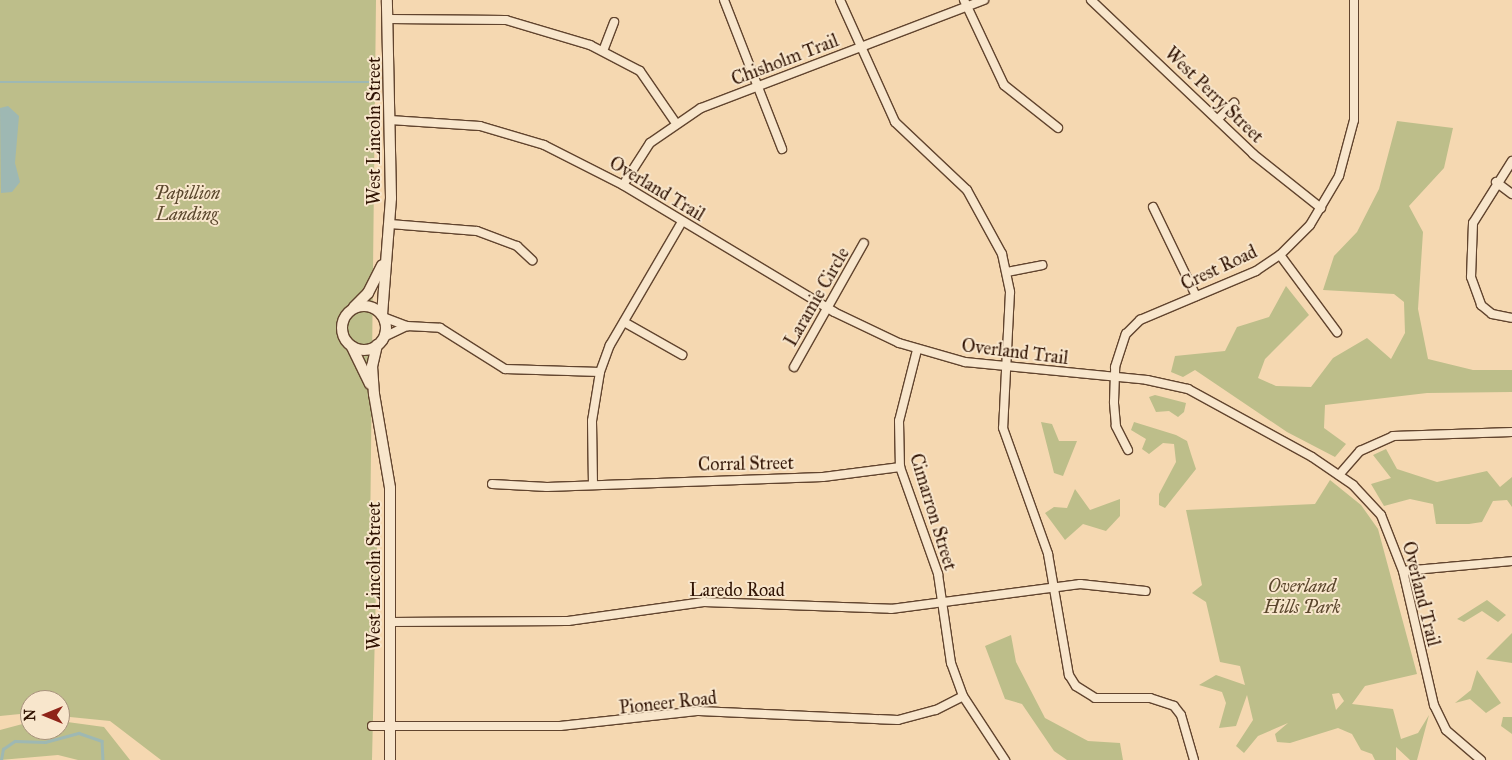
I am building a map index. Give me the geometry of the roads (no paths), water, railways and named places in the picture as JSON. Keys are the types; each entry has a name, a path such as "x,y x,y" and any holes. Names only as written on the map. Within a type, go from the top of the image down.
{"street":[{"name":"West Lincoln Street","path":"382,316 384,262 390,224 390,19 387,0"},
{"path":"724,0 756,87 782,149"},
{"path":"840,0 858,47 895,122 967,190 981,210 1007,272 1010,320 1005,368 1003,428 1048,554 1065,660 1076,686 1095,698 1150,698 1174,706 1184,721 1194,760"},
{"name":"Chisholm Trail","path":"623,185 650,143 675,122 756,87 965,3 984,0"},
{"name":"West Perry Street","path":"1091,0 1114,27 1220,117 1253,154 1321,208"},
{"name":"Crest Road","path":"1128,450 1116,426 1114,377 1126,334 1140,320 1256,271 1280,255 1321,208 1339,176 1354,120 1354,0"},
{"path":"965,3 1004,85 1058,128"},
{"path":"390,19 506,20 603,51 650,82 675,122"},
{"path":"603,51 614,22"},
{"path":"1220,117 1234,104"},
{"name":"Overland Trail","path":"390,120 438,122 508,133 544,145 623,185 827,308 917,350 1005,368 1114,377 1188,389 1339,474 1381,515 1403,571 1434,705 1446,730 1466,757 1481,760"},
{"path":"1512,161 1496,182 1473,223 1471,277 1481,305 1492,314 1512,318"},
{"path":"1496,182 1512,194"},
{"path":"1153,208 1196,296"},
{"path":"593,485 592,421 600,372 624,322 682,222"},
{"path":"390,224 477,231 517,246 532,260"},
{"name":"Laramie Circle","path":"794,367 864,243"},
{"path":"1280,255 1337,332"},
{"name":"West Lincoln Street","path":"354,307 368,293 384,262"},
{"path":"1007,272 1042,265"},
{"path":"407,326 362,350 352,346 342,329 354,307 370,306 382,316 407,326 440,328 505,369 600,372"},
{"path":"380,341 382,316"},
{"path":"624,322 682,355"},
{"name":"West Lincoln Street","path":"380,341 372,366 374,394 390,488 390,760"},
{"name":"West Lincoln Street","path":"352,346 374,394"},
{"name":"Cimarron Street","path":"917,350 899,421 900,467 933,555 951,663 963,696 1005,760"},
{"path":"1339,474 1360,451 1393,436 1512,432"},
{"name":"Corral Street","path":"492,484 593,485 824,477 900,467"},
{"path":"1403,571 1512,561"},
{"name":"Laredo Road","path":"390,622 568,621 704,602 860,610 942,603 1080,584 1146,591"},
{"name":"Pioneer Road","path":"372,726 585,725 699,711 898,720 936,710 963,696"}],"water":[{"path":"8,106 19,116 15,163 20,182 12,192 1,193 0,108"}],"waterway":[{"path":"0,82 372,82"},
{"path":"1,760 3,749 15,741 45,742 79,733 102,741 103,760"}],"park label":[{"name":"Papillion Landing","path":"187,204"},
{"name":"Overland Hills Park","path":"1302,597"}]}
